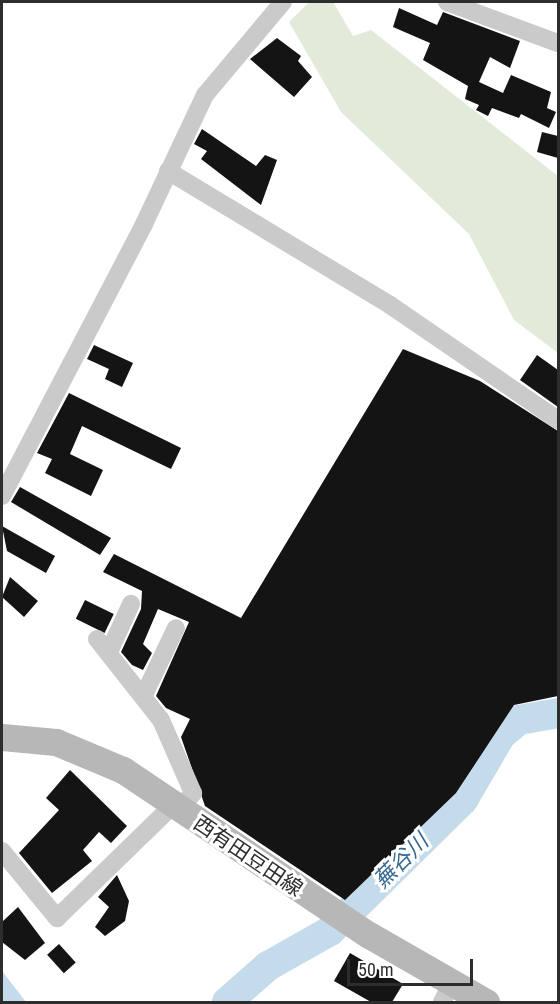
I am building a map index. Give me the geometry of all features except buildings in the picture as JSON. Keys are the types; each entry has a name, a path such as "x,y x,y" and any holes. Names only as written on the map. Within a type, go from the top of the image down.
{"main road":[{"name":"西有田豆田線","path":"2,737 56,742 86,752 176,807 369,935 447,992 486,1002"}],"street":[{"path":"2,496 168,171 204,94 283,2"},
{"path":"447,2 558,43"},
{"path":"168,171 390,305 558,420"},
{"path":"2,851 57,918 193,793 144,695 103,645 131,603"},
{"path":"144,695 176,628"}],"green space":[{"path":"309,2 333,2 353,36 371,30 558,176 558,353 514,320 469,234 341,112 289,22"}],"water":[{"path":"2,971 26,1002 2,1002"}],"waterway":[{"name":"蕪谷川","path":"227,1002 268,966 330,931 463,800 501,735 519,720 558,713"}]}
